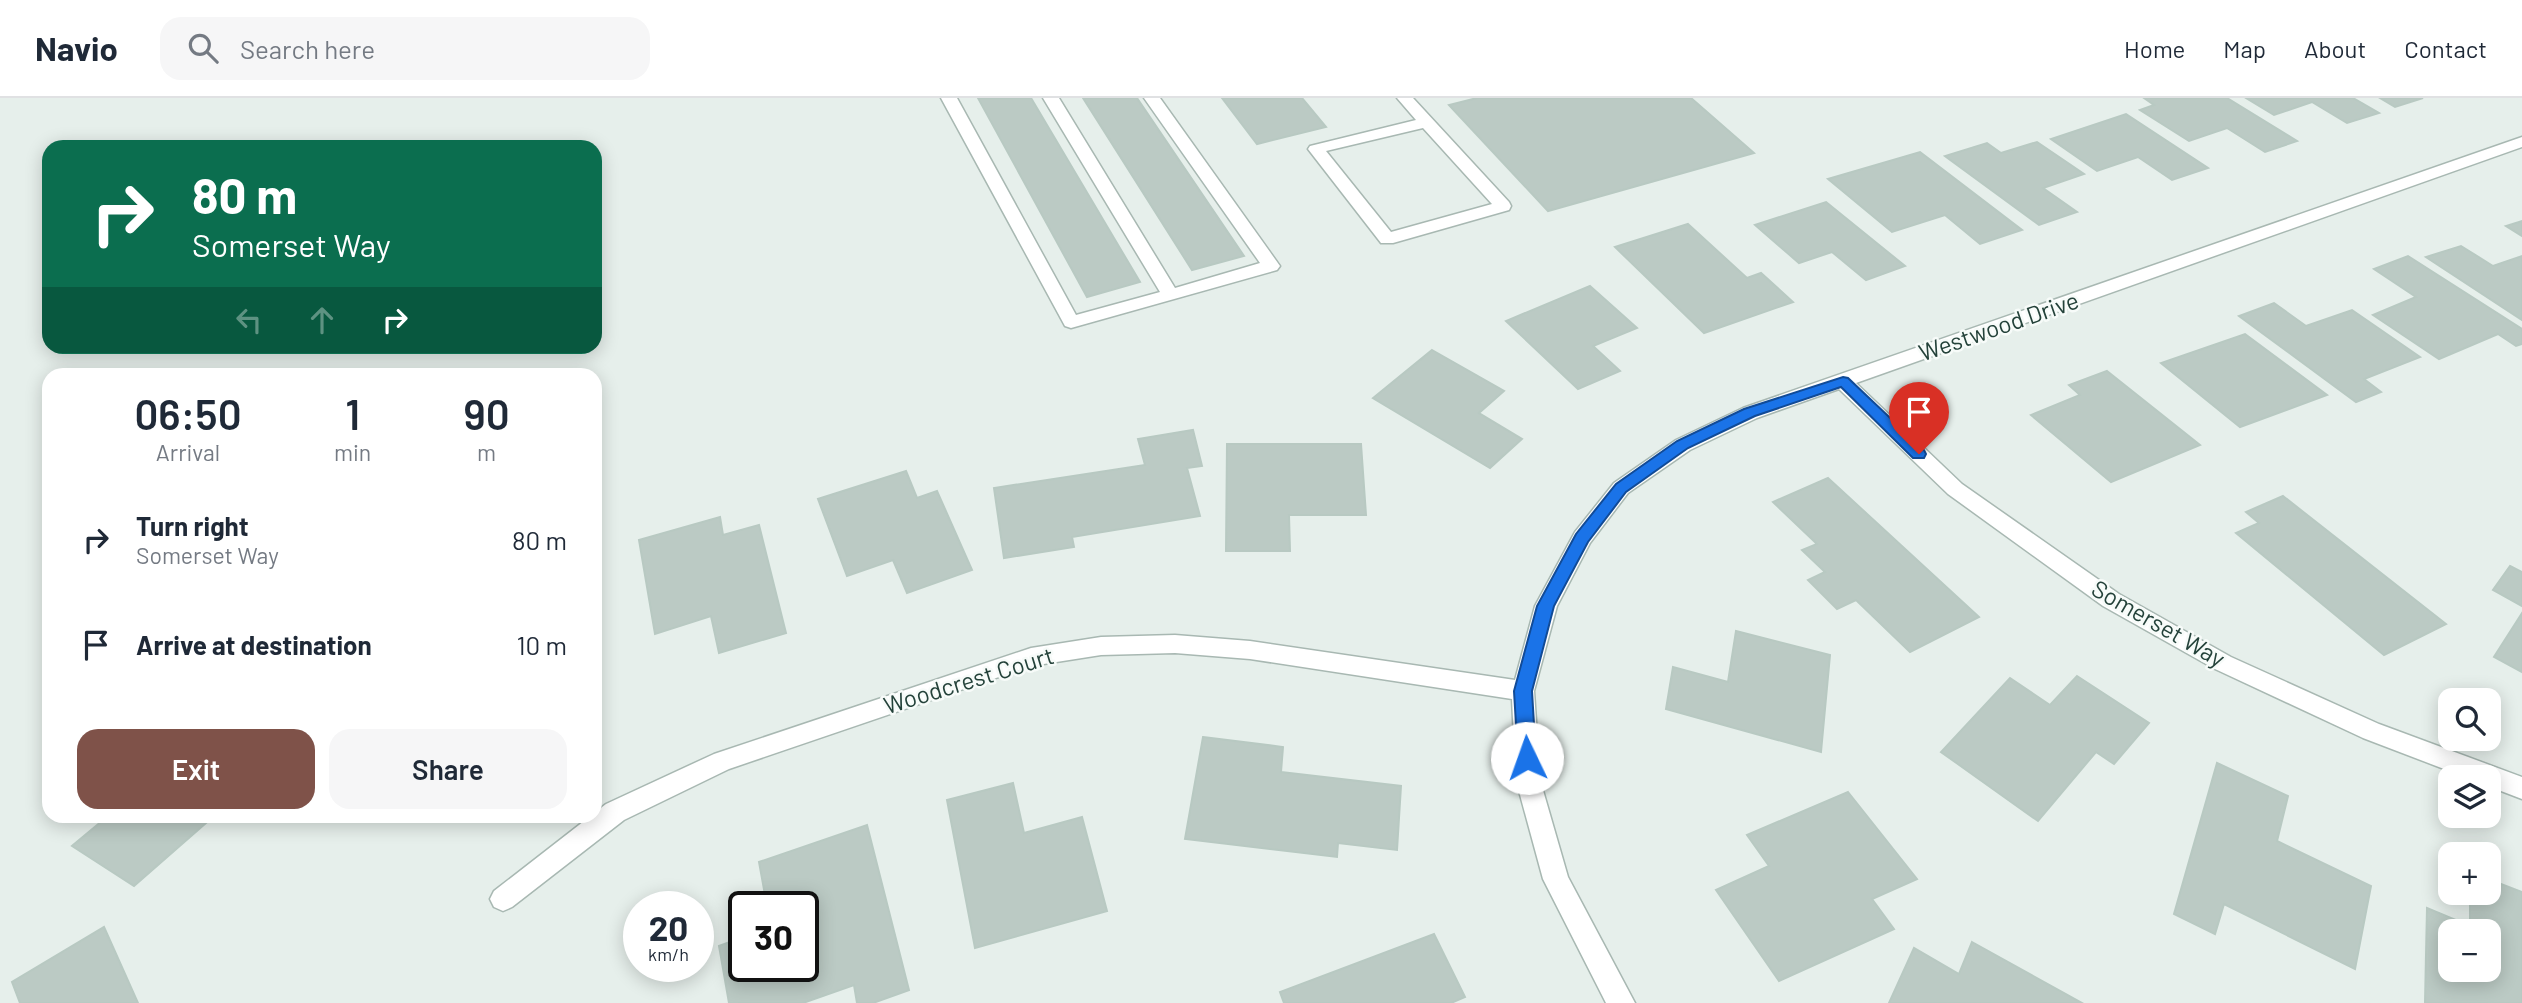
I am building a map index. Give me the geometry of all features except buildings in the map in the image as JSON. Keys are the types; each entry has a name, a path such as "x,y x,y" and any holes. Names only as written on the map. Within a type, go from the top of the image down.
{"street":[{"path":"949,98 1071,322 1271,266 1152,98"},
{"path":"1051,98 1171,295"},
{"path":"1405,98 1427,122 1503,206 1387,239 1316,149 1427,122"},
{"name":"Westwood Drive","path":"1622,1003 1610,986 1556,879 1528,780 1523,691 1546,606 1582,538 1621,488 1683,445 1749,413 2522,142"},
{"name":"Somerset Way","path":"1843,382 1955,489 2111,600 2223,663 2272,686 2371,731 2522,788"},
{"name":"Woodcrest Court","path":"602,822 615,812 722,761 1031,657 1101,646 1175,644 1250,650 1523,691"},
{"name":"Woodcrest Court","path":"503,899 601,823"}],"route":[{"path":"1527,758 1523,691 1546,606 1582,538 1621,488 1683,445 1749,413 1843,382 1919,454"}]}
